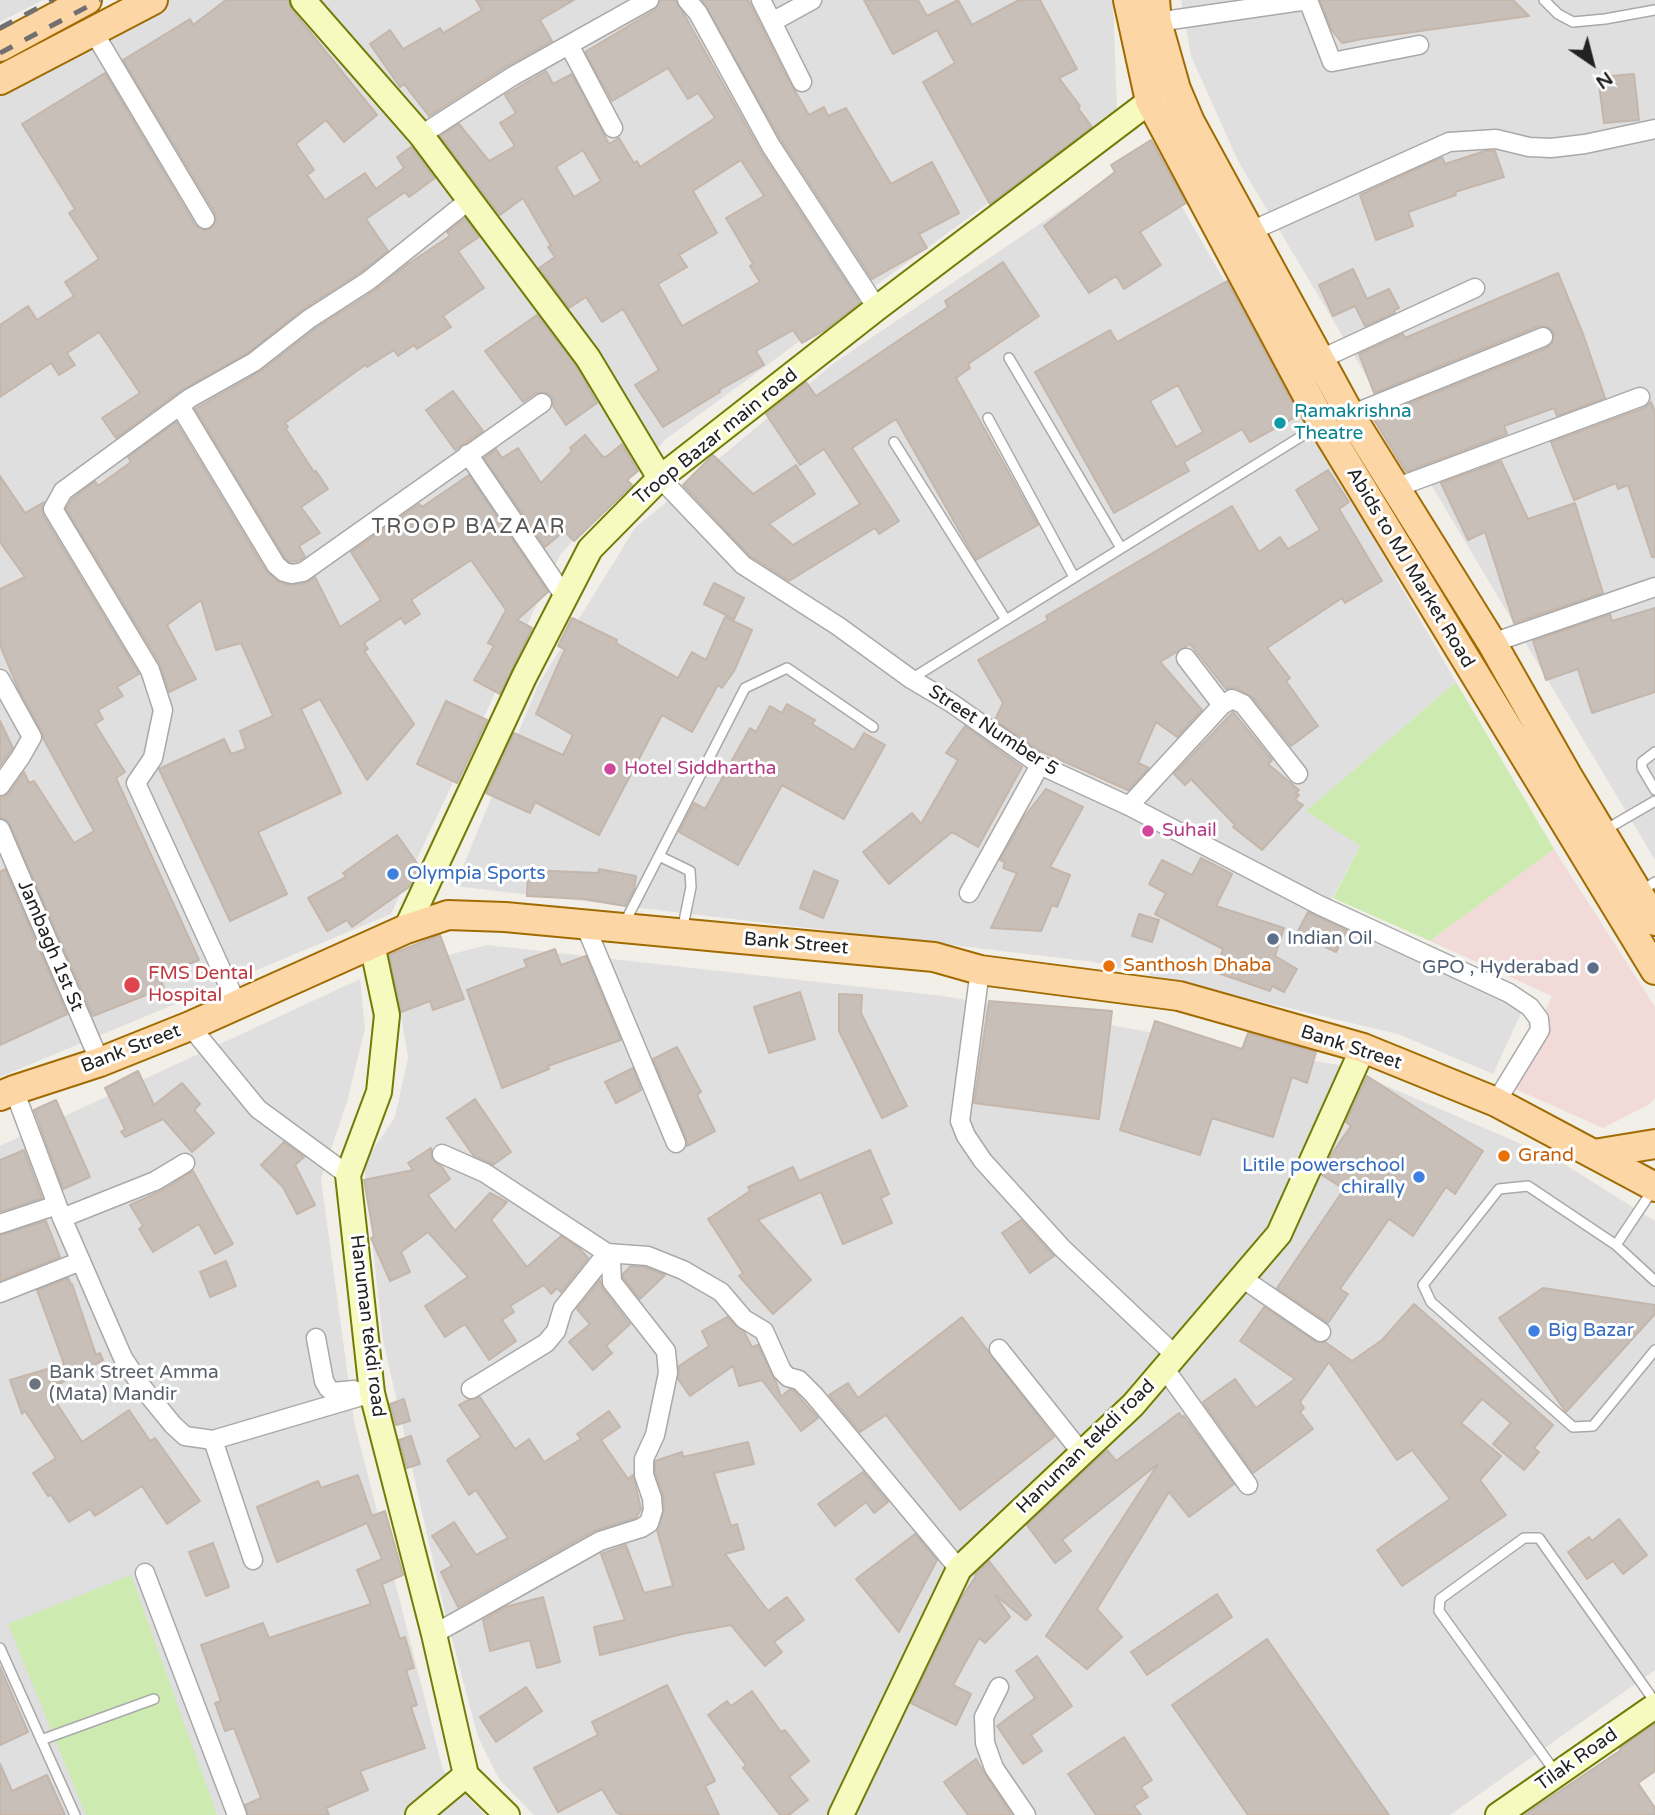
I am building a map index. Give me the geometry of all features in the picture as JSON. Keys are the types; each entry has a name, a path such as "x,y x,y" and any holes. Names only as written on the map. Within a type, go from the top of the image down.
{"main road":[{"path":"0,47 87,0"},
{"path":"0,80 153,0"},
{"name":"Abids to MJ Market Road","path":"1128,0 1150,101 1322,423 1655,970"},
{"name":"Abids to MJ Market Road","path":"1156,11 1176,89 1190,122 1350,415 1492,643 1602,832 1646,887 1655,921"},
{"name":"Bank Street","path":"7,1093 100,1062 190,1026 406,929 448,915 505,917 934,957 980,970 1179,996 1363,1048 1496,1102 1655,1187"},
{"path":"1594,1154 1655,1144"}],"street":[{"path":"303,0 421,135 588,358 660,478"},
{"path":"421,135 513,76 649,0"},
{"path":"687,0 698,13 771,146 877,308"},
{"path":"761,0 802,82"},
{"path":"772,22 812,0"},
{"path":"1156,11 1308,1 1332,62 1419,46"},
{"path":"93,31 205,219"},
{"path":"569,45 613,128"},
{"name":"Troop Bazar main road","path":"406,929 524,677 590,549 660,478 877,308 1150,101 1176,89"},
{"path":"1251,232 1449,142 1496,139 1529,147 1551,148 1655,130"},
{"path":"237,1004 136,783 153,758 163,710 150,670 52,509 63,491 180,406 254,362 309,319 368,281 468,201"},
{"path":"1321,359 1475,288"},
{"path":"1350,415 1543,337"},
{"path":"1395,488 1640,397"},
{"path":"180,406 276,565 284,572 292,574 303,572 542,403"},
{"path":"468,454 565,597"},
{"name":"Street Number 5","path":"660,478 743,565 838,626 911,679 950,702 1040,765 1129,806 1307,899 1510,993 1530,1007 1539,1019 1540,1030 1496,1102"},
{"path":"1492,643 1655,587"},
{"path":"1186,659 1222,705"},
{"path":"0,679 32,737 0,786"},
{"path":"1129,806 1222,705 1232,699 1243,704 1298,774"},
{"path":"969,893 1040,765"},
{"name":"Jambagh 1st St","path":"0,829 100,1062"},
{"path":"586,925 676,1143"},
{"name":"Hanuman tekdi road","path":"372,944 387,1015 379,1092 348,1175 372,1390 434,1634 466,1775"},
{"path":"980,970 960,1121 966,1136 983,1161 1170,1363 1248,1485"},
{"path":"190,1026 258,1109 348,1175"},
{"name":"Hanuman tekdi road","path":"841,1815 959,1569 1133,1405 1279,1234 1363,1048"},
{"path":"7,1093 123,1358 142,1387 185,1436 213,1440 372,1390"},
{"path":"442,1154 485,1173 607,1253 648,1256 683,1270 721,1292 744,1319 764,1331 782,1371 788,1377 799,1380 814,1395 959,1569"},
{"path":"0,1224 59,1212 155,1181 185,1163"},
{"path":"471,1388 546,1343 556,1331 563,1308 607,1253"},
{"path":"434,1634 600,1541 649,1523 653,1510 644,1475 644,1459 655,1435 668,1373 666,1350 612,1282 611,1261 607,1253"},
{"path":"0,1293 81,1261"},
{"path":"1242,1278 1321,1332"},
{"path":"316,1338 324,1381 333,1392 372,1390"},
{"path":"999,1349 1081,1452"},
{"path":"213,1440 253,1560"},
{"path":"145,1573 237,1815"},
{"path":"999,1688 984,1717 985,1743 994,1768 1026,1815"},
{"name":"Tilak Road","path":"1498,1815 1655,1704"},
{"path":"418,1815 466,1775 507,1815"}],"lane":[{"path":"1544,0 1558,14 1573,22 1655,10"},
{"path":"1009,358 1121,548"},
{"path":"988,418 1074,577"},
{"path":"911,679 1322,423"},
{"path":"894,442 1006,620"},
{"path":"621,929 745,688 787,668 873,727"},
{"path":"1655,752 1642,762 1642,768 1655,790"},
{"path":"1602,832 1655,801"},
{"path":"659,856 690,871 691,887 681,934"},
{"path":"1655,1281 1616,1245 1528,1185 1499,1189 1423,1285 1431,1302 1573,1427 1593,1426 1655,1350"},
{"path":"1616,1245 1655,1187"},
{"path":"1557,1774 1438,1611 1440,1599 1524,1538 1539,1538 1655,1704"},
{"path":"0,1648 75,1815"},
{"path":"41,1740 154,1699"}],"shaded area":[{"path":"0,0 43,0 0,22"},
{"path":"160,0 1113,0 1117,109 666,439 560,555 391,914 0,1077 0,84"},
{"path":"1181,0 1655,0 1655,860 1238,161 1191,56"},
{"path":"1149,150 1456,682 1307,811 1360,846 1321,919 1523,1009 1493,1074 1398,1034 1094,962 455,886 538,685 635,528 834,363"},
{"path":"1554,849 1655,1007 1655,1098 1650,1104 1603,1128 1511,1087 1552,996 1430,941"},
{"path":"487,945 943,996 1338,1065 1556,1159 1655,1221 1655,1670 1450,1815 534,1815 499,1779 478,1737 444,1609 383,1340 364,1163 395,1117 408,1058 394,969"},
{"path":"360,979 365,1028 347,1102 321,1179 354,1421 443,1770 485,1815 0,1815 0,1146"}],"green space":[{"path":"1456,682 1554,849 1430,941 1333,898 1360,846 1306,811"},
{"path":"131,1575 217,1815 86,1815 8,1624"}],"building":[{"path":"226,0 288,0 292,10 377,115 344,142 326,120 296,144 314,170 307,175 325,200 365,173 376,189 404,168 397,157 411,147 435,178 409,197 405,192 366,219 388,251 302,310 248,353 183,389 116,438 102,418 140,393 99,332 67,353 75,365 59,375 51,363 0,397 0,325 28,306 37,320 74,296 65,282 99,259 69,213 75,209 22,124 105,73 195,225 204,230 211,228 216,220 215,213 123,60 190,19 193,25"},
{"path":"476,0 574,0 540,20 552,41 429,116 404,84 400,87 370,44 390,30 403,49 440,28 443,33 482,10"},
{"path":"660,0 676,0 761,152 860,303 802,343 793,330 756,351 764,365 719,390 720,392 663,427 635,385 659,370 623,309 602,322 586,297 569,308 539,268 555,257 523,198 500,215 440,136 459,124 489,161 515,146 500,123 516,113 505,95 546,71 553,84 572,74 609,144 619,138 634,163 637,161 640,167 715,118 698,93 688,99 668,68 612,101 585,52 655,10","holes":["583,150 601,181 574,197 556,167","741,160 764,196 726,218 753,264 750,266 760,282 682,326 658,284 687,267 679,255 717,233 693,191"]},
{"path":"702,0 748,0 809,115 824,107 828,116 846,108 891,184 932,162 959,213 919,234 927,248 872,279 781,140"},
{"path":"864,0 918,0 927,16 958,0 972,25 1019,0 1040,0 1077,69 1059,78 1092,127 990,204 923,82 955,63 937,30 893,54"},
{"path":"1320,0 1513,0 1529,16 1342,43 1331,29"},
{"path":"1634,74 1639,120 1604,123 1598,77"},
{"path":"1151,140 1186,203 1140,232 1161,265 1124,289 1116,276 1089,293 1044,226 1115,172 1111,165"},
{"path":"1485,151 1495,151 1504,177 1455,192 1456,195 1408,212 1413,226 1376,240 1360,195 1442,157 1445,164"},
{"path":"465,218 479,237 458,251 484,288 443,316 451,327 417,349 414,345 398,356 394,350 367,367 365,365 285,423 288,427 286,429 314,472 316,471 328,489 301,507 320,533 299,546 305,557 289,562 195,409 261,371 316,328 374,291 450,236 447,232"},
{"path":"1003,262 1039,316 968,364 970,368 956,378 1038,525 976,560 896,419 852,448 899,521 879,534 875,528 789,581 750,556 683,485 713,455 753,494 796,465 815,494 769,524 793,545 860,504 824,449 800,465 766,414 806,382 816,396 948,307 945,301"},
{"path":"1353,269 1367,299 1389,289 1399,308 1394,310 1395,313 1365,326 1355,306 1333,316 1319,285"},
{"path":"1558,273 1605,398 1557,416 1554,408 1504,426 1507,434 1406,472 1373,418 1547,348 1552,343 1554,333 1549,328 1539,326 1374,393 1359,354 1403,334 1405,338"},
{"path":"1227,281 1299,415 1250,442 1242,429 1184,462 1189,471 1114,513 1035,372 1110,330 1117,342","holes":["1178,385 1203,432 1176,447 1150,401"]},
{"path":"537,315 576,366 597,403 566,425 553,406 552,397 547,393 536,393 523,402 485,351"},
{"path":"453,391 483,431 455,450 426,410"},
{"path":"1651,402 1655,412 1655,557 1652,557 1628,485 1618,489 1616,483 1574,500 1551,442 1644,408"},
{"path":"176,422 266,571 277,581 289,585 306,583 315,577 340,627 381,600 351,552 419,504 422,507 469,475 548,592 517,620 532,628 500,694 474,680 494,646 488,643 506,610 471,560 411,600 420,614 405,624 401,618 364,643 368,649 364,651 414,724 367,780 320,699 301,709 341,793 258,832 287,894 230,921 159,769 224,739 231,754 246,749 240,731 273,716 241,643 216,650 201,600 167,625 196,679 169,692 160,664 66,509 72,499 95,481 98,486 131,462 128,457"},
{"path":"585,435 602,456 606,457 622,444 638,471 627,480 632,485 574,541 564,531 545,547 484,458 496,449 502,458 518,448 541,483 572,451 570,448"},
{"path":"1501,461 1528,519 1575,503 1603,593 1514,623 1485,532 1468,540 1441,483"},
{"path":"1328,470 1349,502 1339,509 1382,581 1345,603 1342,598 1267,648 1290,678 1286,681 1318,726 1291,746 1252,697 1236,688 1226,689 1190,644 1160,662 1202,710 1177,737 1156,722 1138,763 1149,768 1128,790 1038,750 995,720 1003,703 978,660 1048,620 1046,616 1232,506 1259,552 1280,537 1288,549 1320,530 1296,490"},
{"path":"0,476 25,513 44,502 43,515 139,674 117,687 123,696 98,710 103,719 95,724 125,772 116,778 199,960 159,976 164,988 93,1016 10,825 0,818 0,797 9,793 24,772 29,783 34,781 74,843 94,831 43,738 0,645 0,589 25,577 0,542"},
{"path":"714,583 744,598 734,619 704,604"},
{"path":"1655,608 1655,692 1592,713 1578,669 1546,680 1533,641 1610,614 1612,621"},
{"path":"725,617 752,630 734,671 722,688 718,685 692,732 662,715 599,835 535,802 530,813 486,793 514,733 563,755 573,735 536,714 565,649 558,646 572,618 617,640 616,643 678,678 692,652 706,660"},
{"path":"446,701 487,720 457,783 417,764"},
{"path":"787,704 815,720 812,724 854,750 864,733 885,745 844,819 782,785 738,865 679,832 694,803 705,809 750,728 756,732 770,706 782,713"},
{"path":"1233,712 1272,760 1268,764 1299,790 1295,800 1303,805 1262,850 1233,827 1235,825 1191,779 1185,785 1174,774"},
{"path":"0,721 13,748 0,766"},
{"path":"965,726 1022,767 978,847 952,832 889,884 863,852 912,813 921,824 958,760 946,753"},
{"path":"1046,789 1083,807 1050,867 1070,875 1057,907 1052,905 1041,931 991,928 1017,873 1003,868 1005,862 1000,860 1024,817"},
{"path":"397,835 419,866 409,887 352,927 347,920 327,931 308,898 346,877 343,873"},
{"path":"1201,858 1232,874 1216,906 1284,928 1275,956 1297,969 1284,992 1272,986 1270,991 1215,972 1223,949 1155,914 1166,893 1149,884 1162,860 1192,875"},
{"path":"5,869 67,1014 0,1045 0,872"},
{"path":"599,869 636,876 634,890 625,906 584,899 527,896 528,870 598,873"},
{"path":"814,871 838,881 823,918 800,908"},
{"path":"1308,912 1347,930 1336,952 1297,933"},
{"path":"1139,914 1159,920 1152,942 1132,936"},
{"path":"440,935 464,999 433,1010 430,1001 401,1012 389,955"},
{"path":"555,949 561,965 586,956 621,1040 548,1066 549,1069 502,1088 467,990 527,967 524,960"},
{"path":"800,992 815,1039 769,1053 754,1007"},
{"path":"839,994 862,995 861,1013 907,1106 882,1118 839,1031"},
{"path":"989,1001 1112,1011 1099,1119 974,1103"},
{"path":"1155,1021 1242,1049 1248,1033 1316,1052 1307,1083 1292,1077 1273,1137 1212,1118 1200,1155 1120,1130"},
{"path":"677,1047 701,1092 697,1095 715,1131 687,1146 653,1059"},
{"path":"633,1068 641,1090 616,1103 605,1082"},
{"path":"138,1071 154,1105 182,1083 200,1104 194,1110 214,1133 192,1152 163,1119 125,1137 121,1132 125,1129 105,1088"},
{"path":"1367,1076 1483,1151 1455,1194 1446,1187 1413,1236 1389,1219 1340,1289 1348,1294 1328,1323 1277,1288 1344,1189 1322,1175 1331,1155 1351,1126 1346,1122"},
{"path":"475,1099 511,1152 493,1165 473,1155 447,1118"},
{"path":"56,1100 90,1177 63,1189 34,1110"},
{"path":"284,1142 304,1157 295,1165 315,1205 297,1214 283,1187 261,1165"},
{"path":"431,1148 432,1160 442,1167 450,1179 428,1195 455,1231 490,1193 507,1202 491,1220 527,1267 561,1236 588,1258 561,1292 557,1288 551,1294 544,1285 510,1306 514,1312 502,1320 516,1341 489,1360 465,1324 445,1337 425,1306 468,1277 428,1232 401,1252 410,1272 390,1281 371,1238 374,1237 364,1180 413,1170 408,1163"},
{"path":"24,1150 42,1198 0,1212 0,1160"},
{"path":"870,1150 889,1194 881,1198 892,1223 843,1244 821,1192 758,1220 811,1280 773,1314 739,1276 743,1273 708,1219 750,1191 748,1187 793,1167 799,1181"},
{"path":"193,1171 233,1244 215,1254 199,1224 153,1252 139,1229 143,1226 130,1205 161,1191"},
{"path":"1021,1220 1054,1256 1030,1273 1002,1233"},
{"path":"46,1221 60,1257 0,1281 0,1235"},
{"path":"226,1261 236,1286 210,1297 200,1272"},
{"path":"631,1266 645,1267 665,1275 640,1299 623,1278 623,1274"},
{"path":"68,1278 96,1355 100,1353 103,1360 48,1390 82,1442 129,1410 150,1441 155,1438 200,1501 167,1524 142,1486 95,1516 90,1509 69,1522 33,1473 56,1458 25,1411 22,1414 10,1380 64,1364 37,1290"},
{"path":"600,1280 603,1289 630,1324 606,1346 612,1353 593,1370 569,1342 590,1324 577,1309"},
{"path":"1543,1288 1655,1305 1655,1314 1566,1412 1499,1318"},
{"path":"1414,1304 1553,1425 1534,1448 1539,1452 1524,1470 1493,1444 1511,1423 1482,1399 1461,1423 1501,1456 1480,1480 1506,1515 1402,1586 1377,1550 1450,1499 1412,1450 1397,1460 1329,1362 1300,1402 1304,1408 1300,1412 1313,1429 1253,1473 1203,1402 1235,1379 1256,1408 1295,1379 1240,1341 1264,1307 1315,1341 1325,1342 1352,1361 1382,1340"},
{"path":"727,1317 744,1332 752,1347 758,1345 781,1397 790,1389 793,1390 818,1418 801,1431 762,1380 739,1386 733,1366 690,1396 678,1379 679,1366 709,1346 702,1331"},
{"path":"962,1317 1054,1437 960,1510 886,1415 860,1432 829,1395 848,1383 858,1398"},
{"path":"480,1397 515,1449 529,1439 544,1462 581,1439 577,1434 609,1411 620,1427 601,1440 628,1479 633,1475 641,1509 636,1518 594,1531 458,1607 441,1572 452,1566 432,1536 454,1522 476,1555 508,1538 476,1490 469,1495 447,1460 481,1437 459,1405"},
{"path":"404,1399 410,1421 396,1425 390,1404"},
{"path":"1179,1413 1184,1416 1234,1484 1189,1517 1169,1492 1097,1609 1122,1637 1087,1669 1046,1636 1158,1464 1062,1540 1071,1551 1055,1563 1027,1525 1107,1450 1116,1461"},
{"path":"411,1436 420,1464 407,1468 399,1440"},
{"path":"748,1442 754,1464 714,1473 731,1526 737,1524 744,1549 725,1554 768,1611 787,1597 804,1620 774,1642 782,1652 765,1666 731,1625 682,1634 600,1655 594,1627 625,1620 601,1554 626,1545 644,1593 673,1586 657,1530 664,1509 663,1495 655,1473 655,1461 682,1452 683,1457"},
{"path":"863,1472 888,1502 874,1513 866,1502 835,1526 818,1504"},
{"path":"358,1475 372,1516 385,1511 403,1575 382,1584 400,1639 405,1637 414,1668 406,1670 417,1705 411,1707 425,1748 360,1771 368,1790 326,1808 329,1815 248,1815 245,1805 261,1798 234,1728 225,1731 215,1703 221,1701 201,1645 263,1623 269,1638 371,1604 357,1570 382,1559 367,1523 277,1562 257,1507 318,1481 321,1488"},
{"path":"1619,1519 1647,1555 1623,1574 1613,1561 1587,1579 1568,1552 1589,1537 1592,1541"},
{"path":"915,1534 937,1560 899,1632 856,1579"},
{"path":"213,1543 229,1587 206,1596 189,1552"},
{"path":"989,1561 1031,1615 1026,1620 995,1595 1010,1617 985,1643 979,1638 953,1685 971,1694 956,1725 911,1703 960,1600 975,1574"},
{"path":"1217,1594 1232,1617 1147,1675 1131,1652"},
{"path":"543,1597 560,1662 537,1668 530,1640 490,1651 483,1620 505,1607"},
{"path":"1267,1639 1389,1815 1248,1815 1172,1705"},
{"path":"1037,1656 1072,1706 1031,1735 1042,1751 1023,1764 997,1726 1035,1698 1016,1671"},
{"path":"0,1667 28,1732 0,1745"},
{"path":"667,1685 715,1781 705,1786 719,1815 622,1815 616,1812 602,1789 558,1812 534,1768 598,1735 592,1722"},
{"path":"526,1687 542,1711 496,1742 480,1717"},
{"path":"752,1691 781,1732 785,1730 809,1761 789,1777 808,1800 789,1815 780,1815 743,1768 746,1765 708,1715 727,1701 731,1706"},
{"path":"1655,1724 1655,1771 1638,1783 1655,1808 1655,1815 1524,1815 1621,1750 1620,1748"},
{"path":"1124,1737 1152,1780 1141,1787 1148,1797 1134,1806 1141,1815 1096,1815 1068,1774"},
{"path":"976,1759 1012,1815 968,1815 944,1782"},
{"path":"0,1764 12,1791 47,1775 65,1815 0,1815"}],"railway":[{"path":"0,28 53,0"},
{"path":"0,53 100,0"}],"place":[{"name":"Ramakrishna Theatre","path":"1280,423"},
{"name":"Hotel Siddhartha","path":"610,769"},
{"name":"Suhail","path":"1148,831"},
{"name":"Olympia Sports","path":"393,874"},
{"name":"Indian Oil","path":"1273,939"},
{"name":"Santhosh Dhaba","path":"1109,966"},
{"name":"GPO , Hyderabad","path":"1593,968"},
{"name":"FMS Dental Hospital","path":"132,985"},
{"name":"Grand","path":"1504,1156"},
{"name":"Litile powerschool chirally","path":"1419,1177"},
{"name":"Big Bazar","path":"1534,1331"},
{"name":"Bank Street Amma (Mata) Mandir","path":"35,1384"}],"district":[{"name":"TROOP BAZAAR","path":"469,527"}]}
